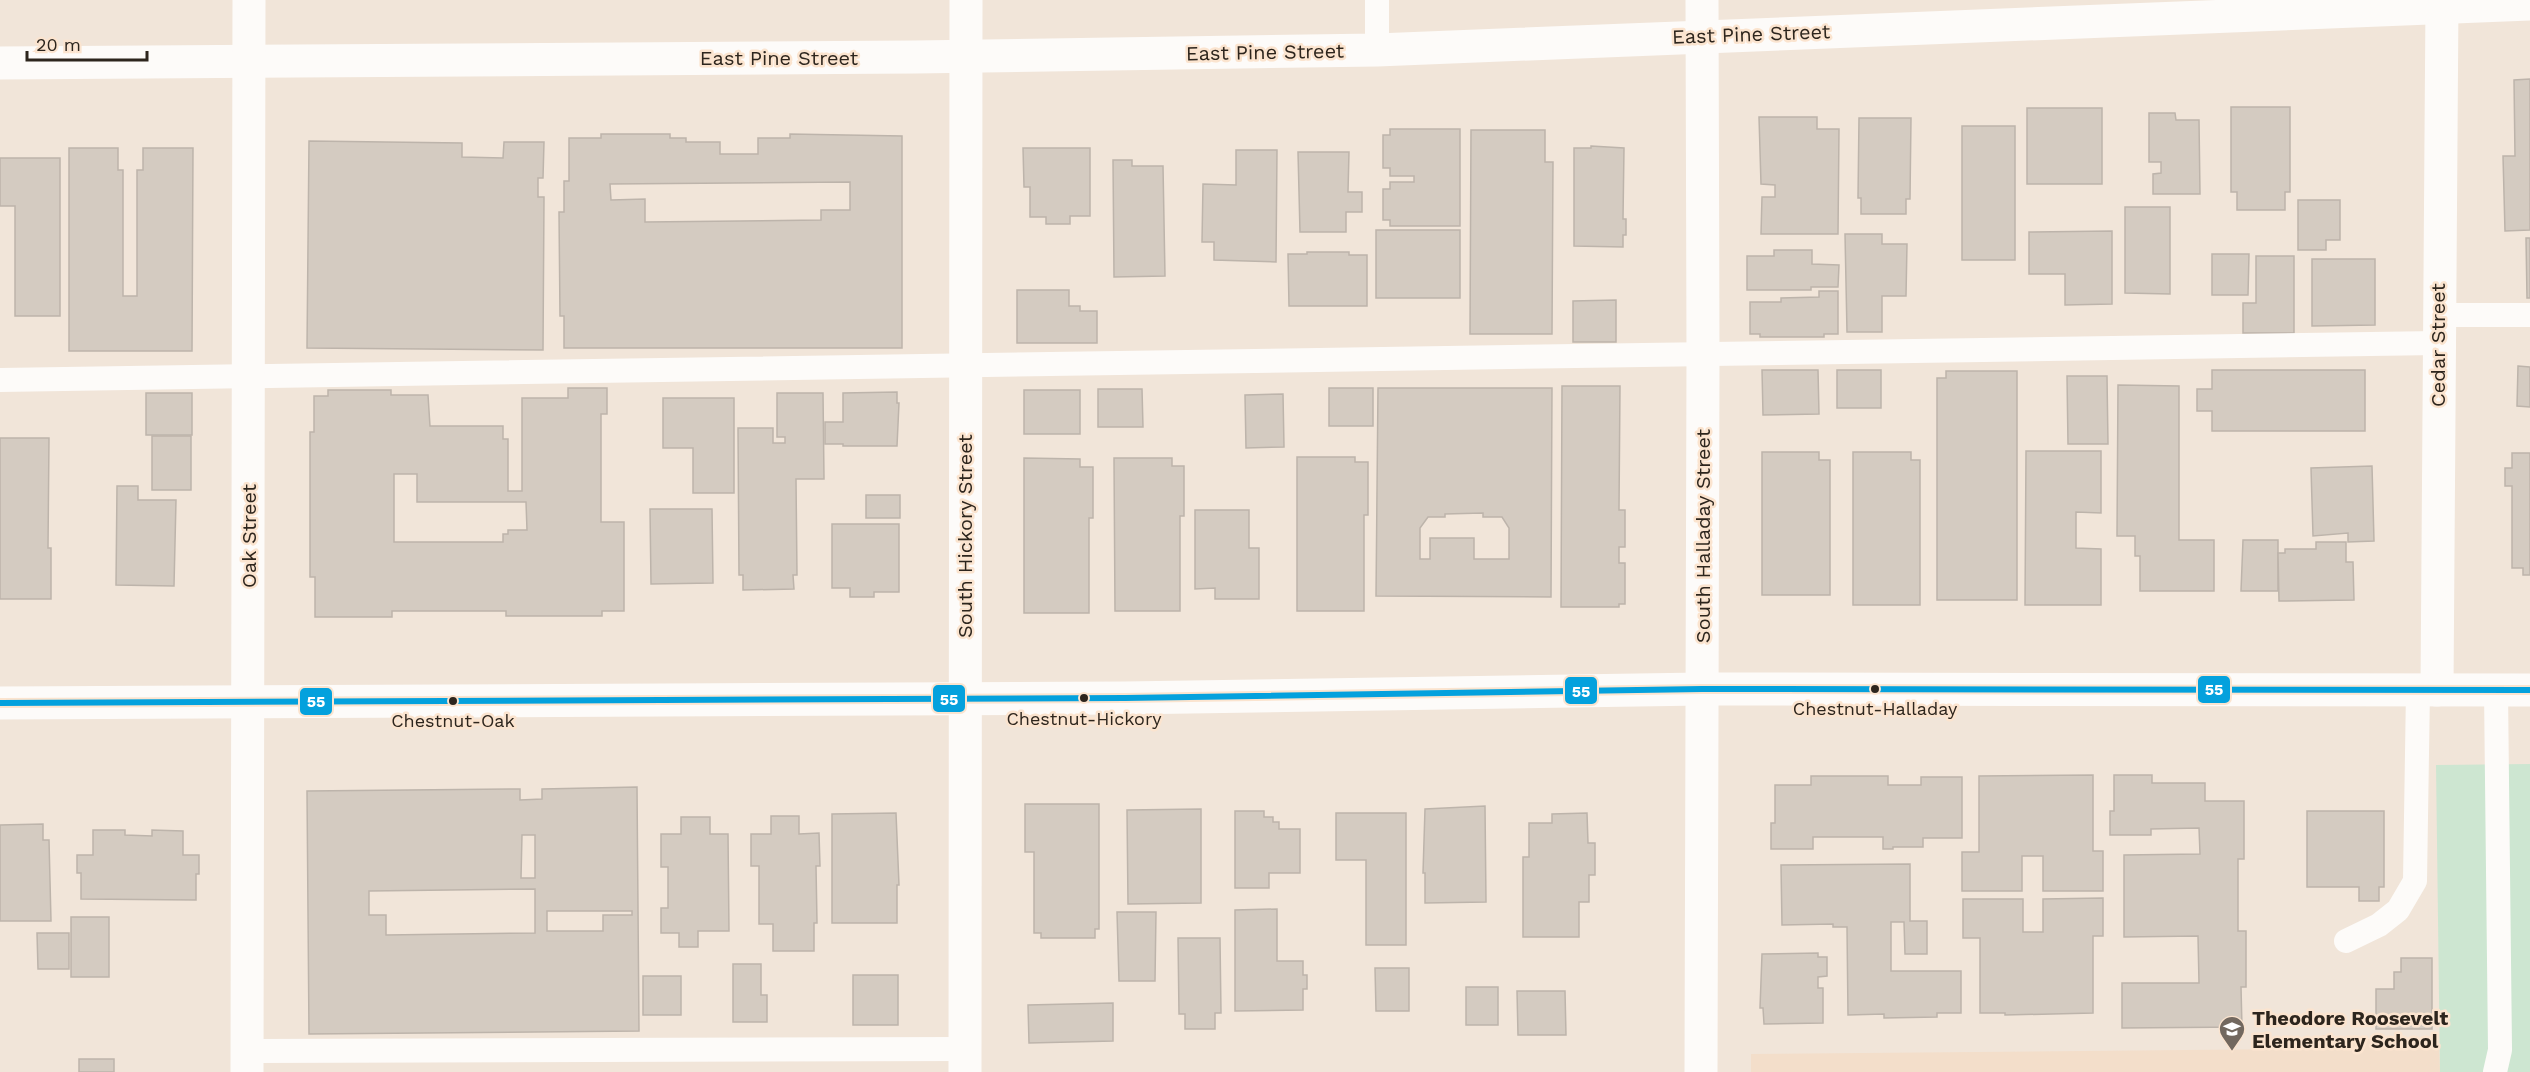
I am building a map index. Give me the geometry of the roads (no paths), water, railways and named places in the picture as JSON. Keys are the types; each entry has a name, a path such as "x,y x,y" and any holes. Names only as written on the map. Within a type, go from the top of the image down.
{"street":[{"name":"Oak Street","path":"247,1062 249,0"},
{"name":"South Hickory Street","path":"965,1060 966,0"},
{"name":"South Halladay Street","path":"1701,1072 1702,0"},
{"name":"East Pine Street","path":"0,63 965,56 1377,50 2442,3 2530,4"},
{"name":"Cedar Street","path":"2427,690 2438,329 2442,3"},
{"path":"0,704 249,700 964,699 1702,689 2530,690"}],"lane":[{"path":"1377,0 1377,50"},
{"path":"0,380 1703,355 2438,329 2530,315"},
{"path":"2346,941 2379,925 2398,910 2415,881 2427,690"},
{"path":"2495,1072 2500,1050 2496,690"},
{"path":"247,1062 965,1060"}],"place":[{"name":"Chestnut-Halladay","path":"1875,689"},
{"name":"Chestnut-Hickory","path":"1084,698"},
{"name":"Chestnut-Oak","path":"453,701"},
{"name":"Theodore Roosevelt Elementary School","path":"2232,1052"}]}
